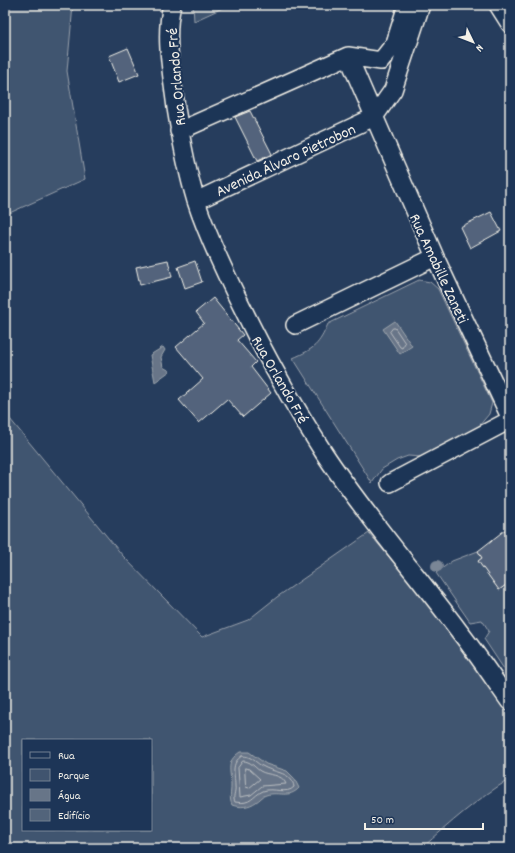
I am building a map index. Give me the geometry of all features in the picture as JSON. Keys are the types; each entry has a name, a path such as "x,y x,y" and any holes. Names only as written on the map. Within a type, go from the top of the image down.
{"street":[{"name":"Rua Orlando Fré","path":"172,5 170,16 169,47 171,79 179,131 196,201 223,268 255,334 294,404 325,454 366,511 459,630 510,702"},
{"path":"179,131 348,56 381,61 395,43 407,5"},
{"path":"374,117 393,90 421,5"},
{"path":"498,5 510,24"},
{"path":"506,5 510,12"},
{"name":"Rua Amabille Zaneti","path":"348,56 435,257 510,419"},
{"name":"Avenida Álvaro Pietrobon","path":"196,201 374,117"},
{"path":"295,325 435,257"},
{"path":"390,483 510,419"}],"green space":[{"path":"5,5 73,5 67,71 85,179 5,215"},
{"path":"193,5 229,5 194,21"},
{"path":"419,280 430,282 438,289 492,403 489,414 479,426 421,457 408,456 397,460 382,469 372,483 293,358 315,346 322,337 328,324"},
{"path":"5,413 123,556 202,637 248,620 277,597 369,533 430,606 510,714 510,779 475,803 422,848 5,848"},
{"path":"478,551 482,558 478,561 499,590 510,582 510,678 484,639 489,631 482,620 470,622 436,573 452,561"}],"water":[{"path":"395,321 412,346 400,354 383,329"},
{"path":"163,347 165,350 161,357 163,367 170,371 155,382 150,355"},
{"path":"240,752 249,752 266,764 287,771 294,778 299,788 288,794 271,794 263,796 253,804 247,806 232,805 230,798 230,767 232,759"}],"building":[{"path":"128,48 139,74 119,82 109,56"},
{"path":"250,111 272,154 257,161 235,117"},
{"path":"491,212 501,231 470,248 460,227"},
{"path":"168,260 172,277 140,285 136,267"},
{"path":"195,261 202,282 185,288 178,267"},
{"path":"213,298 243,335 237,340 256,362 251,367 271,393 243,417 227,399 199,423 179,400 203,379 176,347 204,323 196,312"},
{"path":"510,526 510,582 499,590 478,561 482,558 478,551"}]}
